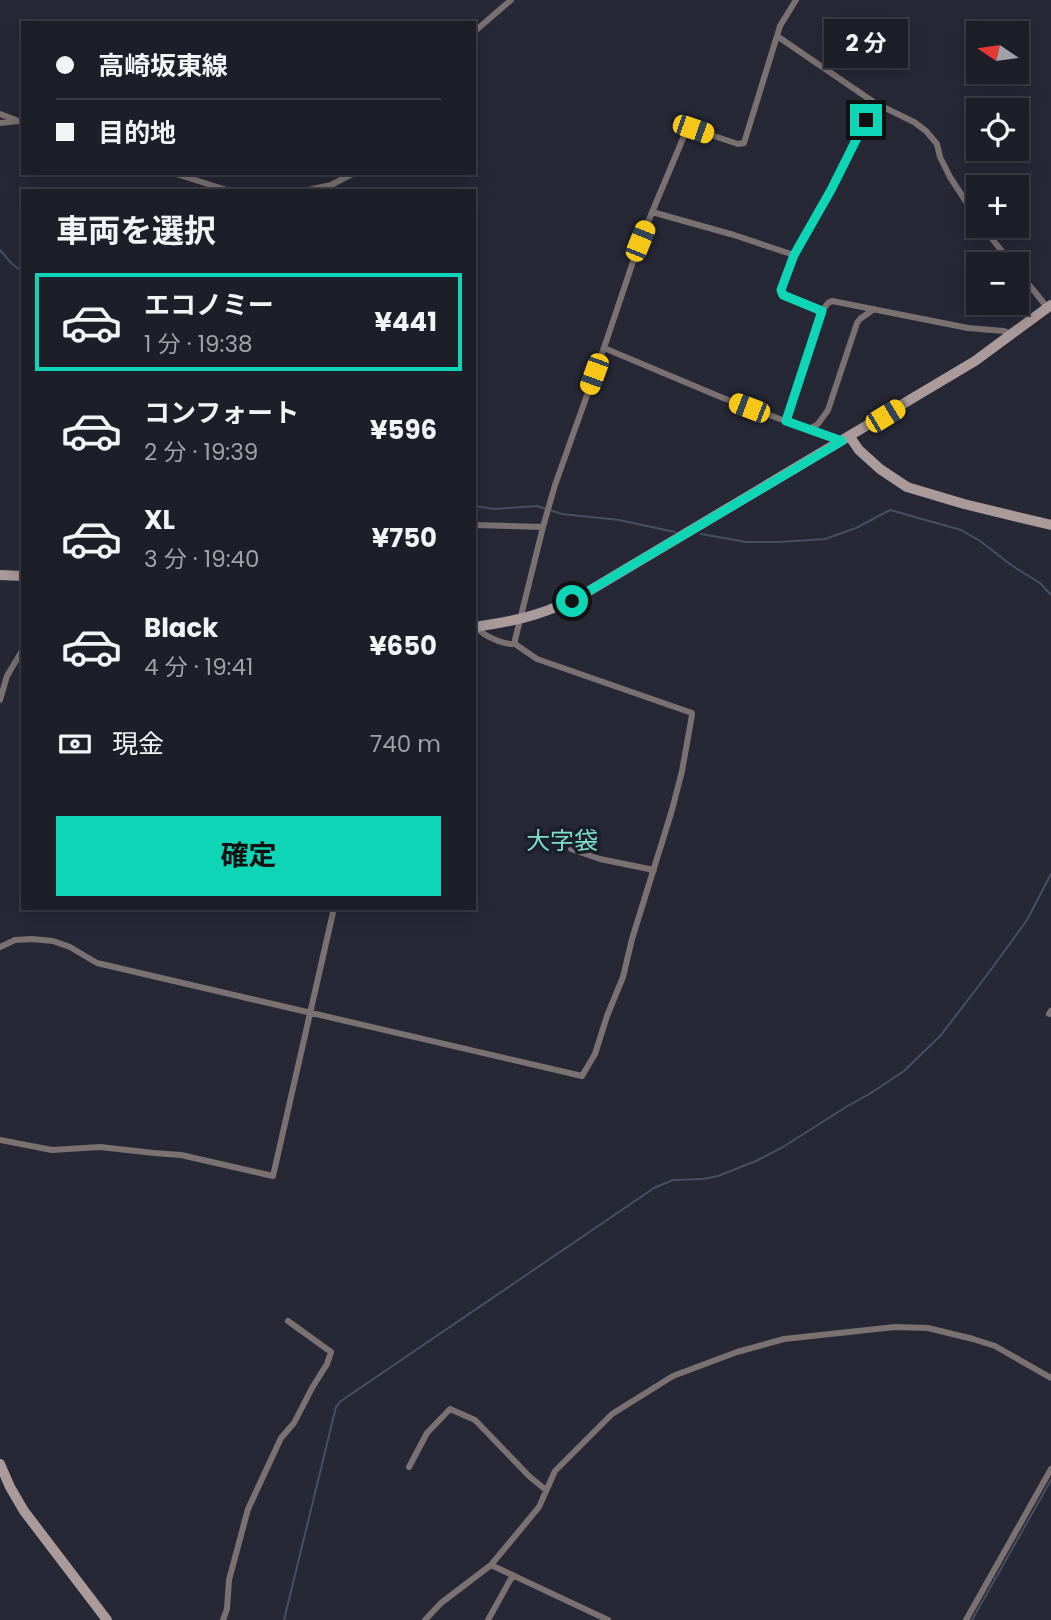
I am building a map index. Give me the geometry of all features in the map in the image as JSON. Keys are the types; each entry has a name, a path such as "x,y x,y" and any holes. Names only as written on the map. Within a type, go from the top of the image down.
{"main road":[{"path":"476,627 519,620 555,608 590,591 975,361 1049,306"},
{"path":"846,439 880,469 907,487 1051,525"},
{"path":"0,575 21,576"},
{"path":"1,1467 24,1511 107,1620"}],"street":[{"path":"476,30 511,0"},
{"path":"515,644 555,485 629,271 684,136 690,129 738,144 744,143 780,26 796,0"},
{"path":"777,36 875,103 914,122 933,137 950,177 966,202"},
{"path":"822,311 782,293 781,290 794,255 875,103"},
{"path":"0,114 20,121"},
{"path":"0,123 20,121"},
{"path":"179,175 224,189"},
{"path":"313,189 331,185 350,175"},
{"path":"652,212 794,255"},
{"path":"991,238 1003,252"},
{"path":"1029,284 1049,306"},
{"path":"786,421 822,311 828,303 836,301 968,328 1013,334"},
{"path":"809,429 818,425 828,410 857,323 864,314 873,309"},
{"path":"604,348 723,398 809,429 846,439"},
{"path":"476,525 543,527"},
{"path":"0,947 15,940 53,942 70,947 97,963 582,1076 595,1054 623,977 632,939 673,810 692,713 537,659 515,644 509,645 476,628"},
{"path":"0,701 7,676 21,652"},
{"path":"571,849 600,859 654,870"},
{"path":"0,1140 52,1150 100,1147 181,1155 273,1176 334,910"},
{"path":"223,1620 227,1609 229,1580 248,1509 281,1438 294,1423 331,1352 288,1321"},
{"path":"425,1620 441,1603 491,1565 539,1507 555,1471 612,1414 673,1376 737,1352 784,1339 895,1327 928,1328 995,1346 1051,1378"},
{"path":"409,1467 427,1433 450,1409 475,1420 546,1490"},
{"path":"966,1620 1051,1469"},
{"path":"491,1565 608,1620"},
{"path":"488,1620 513,1575"}],"waterway":[{"path":"0,250 21,271"},
{"path":"476,506 495,509 537,506 562,514 619,520 675,532"},
{"path":"701,534 746,542 825,539 856,528 890,510 961,530 1040,583 1051,595"},
{"path":"284,1620 336,1407 341,1401 654,1188 673,1180 718,1176 756,1161 904,1071 941,1035 990,971 1027,920 1051,874"},
{"path":"972,1620 1051,1480"}],"district":[{"name":"大字袋","path":"562,840"}],"route":[{"path":"572,601 842,441 786,421 822,311 783,295 781,290 794,255 866,120"}]}
